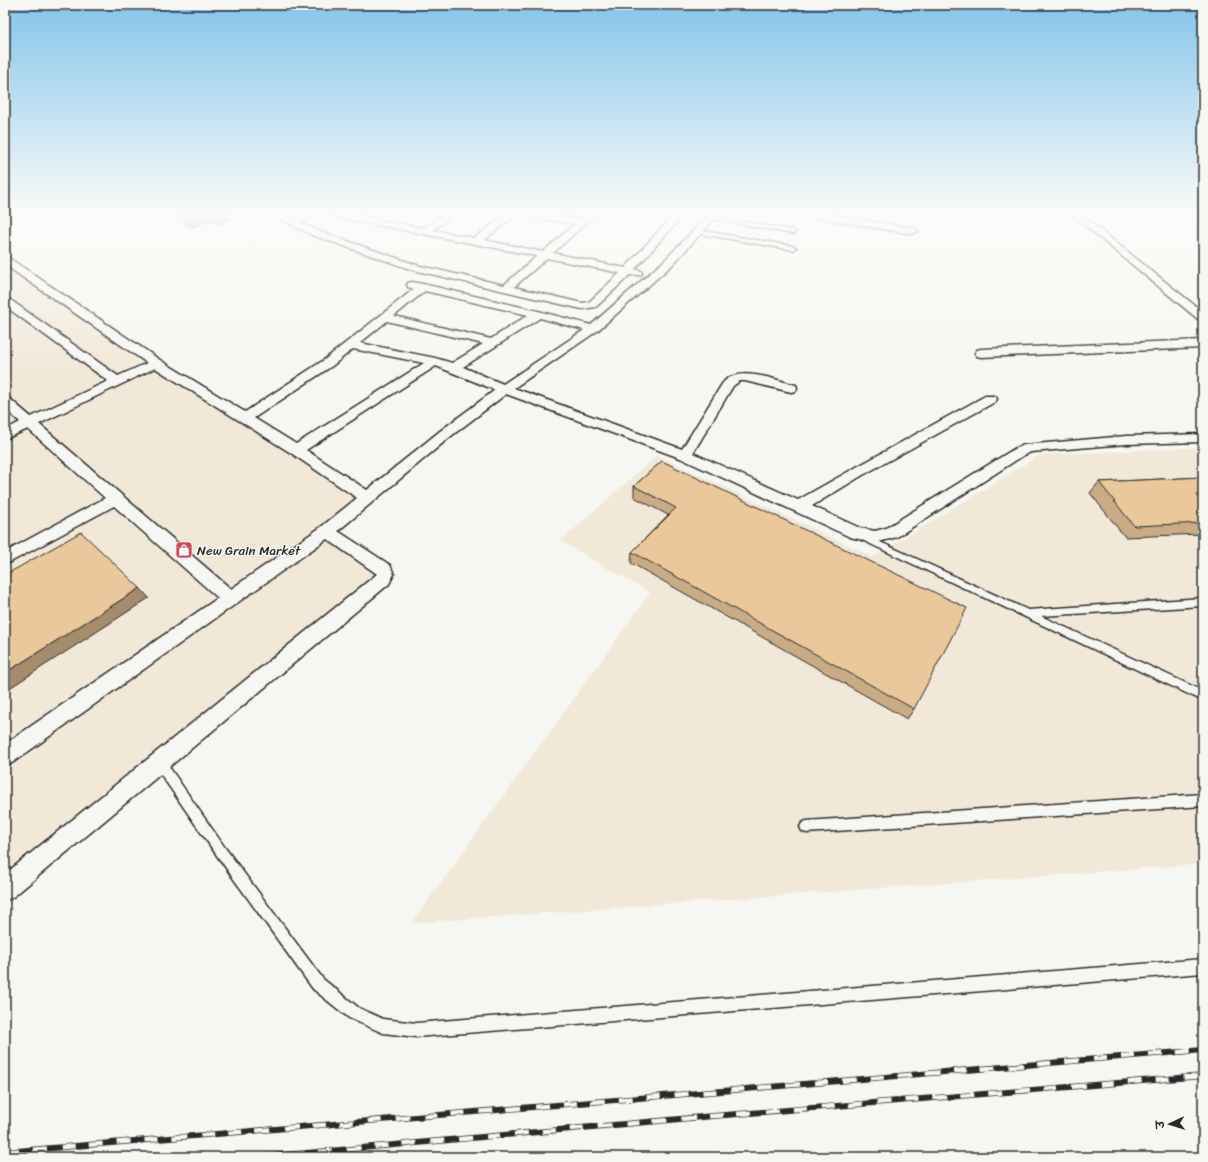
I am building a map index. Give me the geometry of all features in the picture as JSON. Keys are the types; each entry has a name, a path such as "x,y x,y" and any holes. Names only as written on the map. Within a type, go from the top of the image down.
{"street":[{"path":"16,267 156,363 296,450 368,498"},
{"path":"415,267 576,305 589,306 592,305 631,267"},
{"path":"507,288 530,267"},
{"path":"610,267 653,277"},
{"path":"5,756 231,599 327,530 445,434 504,390 593,329 663,267"},
{"path":"1141,267 1203,318"},
{"path":"410,284 538,314 593,329"},
{"path":"244,419 352,345 423,287"},
{"path":"5,301 117,382"},
{"path":"454,368 538,314"},
{"path":"384,318 494,343"},
{"path":"981,353 1203,344"},
{"path":"352,345 435,362 454,368 504,390 685,455 856,533 875,537 891,533 1019,452 1029,448 1126,440 1203,438"},
{"path":"296,450 435,362"},
{"path":"5,434 156,363"},
{"path":"685,455 707,421 728,384 732,380 738,377 745,377 791,388"},
{"path":"799,507 869,466 990,399"},
{"path":"5,402 231,599"},
{"path":"5,559 115,499"},
{"path":"5,889 383,579 386,574 384,569 327,530"}],"lane":[{"path":"856,533 1203,696"},
{"path":"1028,613 1203,602"},
{"path":"159,762 222,853 318,984 354,1013 383,1026 416,1030 1203,966"},
{"path":"806,827 1203,800"}],"shaded area":[{"name":"New Grain Market","path":"5,267 24,267 362,487 334,527 394,573 5,889"},
{"path":"1203,447 1203,864 412,923 650,593 561,541 657,455 873,557 1040,455"}],"building":[{"path":"662,461 967,608 914,709 632,552 676,508 634,486"},
{"path":"1203,477 1203,523 1134,526 1099,482"},
{"path":"81,532 140,588 5,673 5,575"}],"railway":[{"path":"5,1152 1203,1050"},
{"path":"263,1157 713,1116 1203,1076"}],"place":[{"name":"New Grain Market","path":"184,550"}]}
